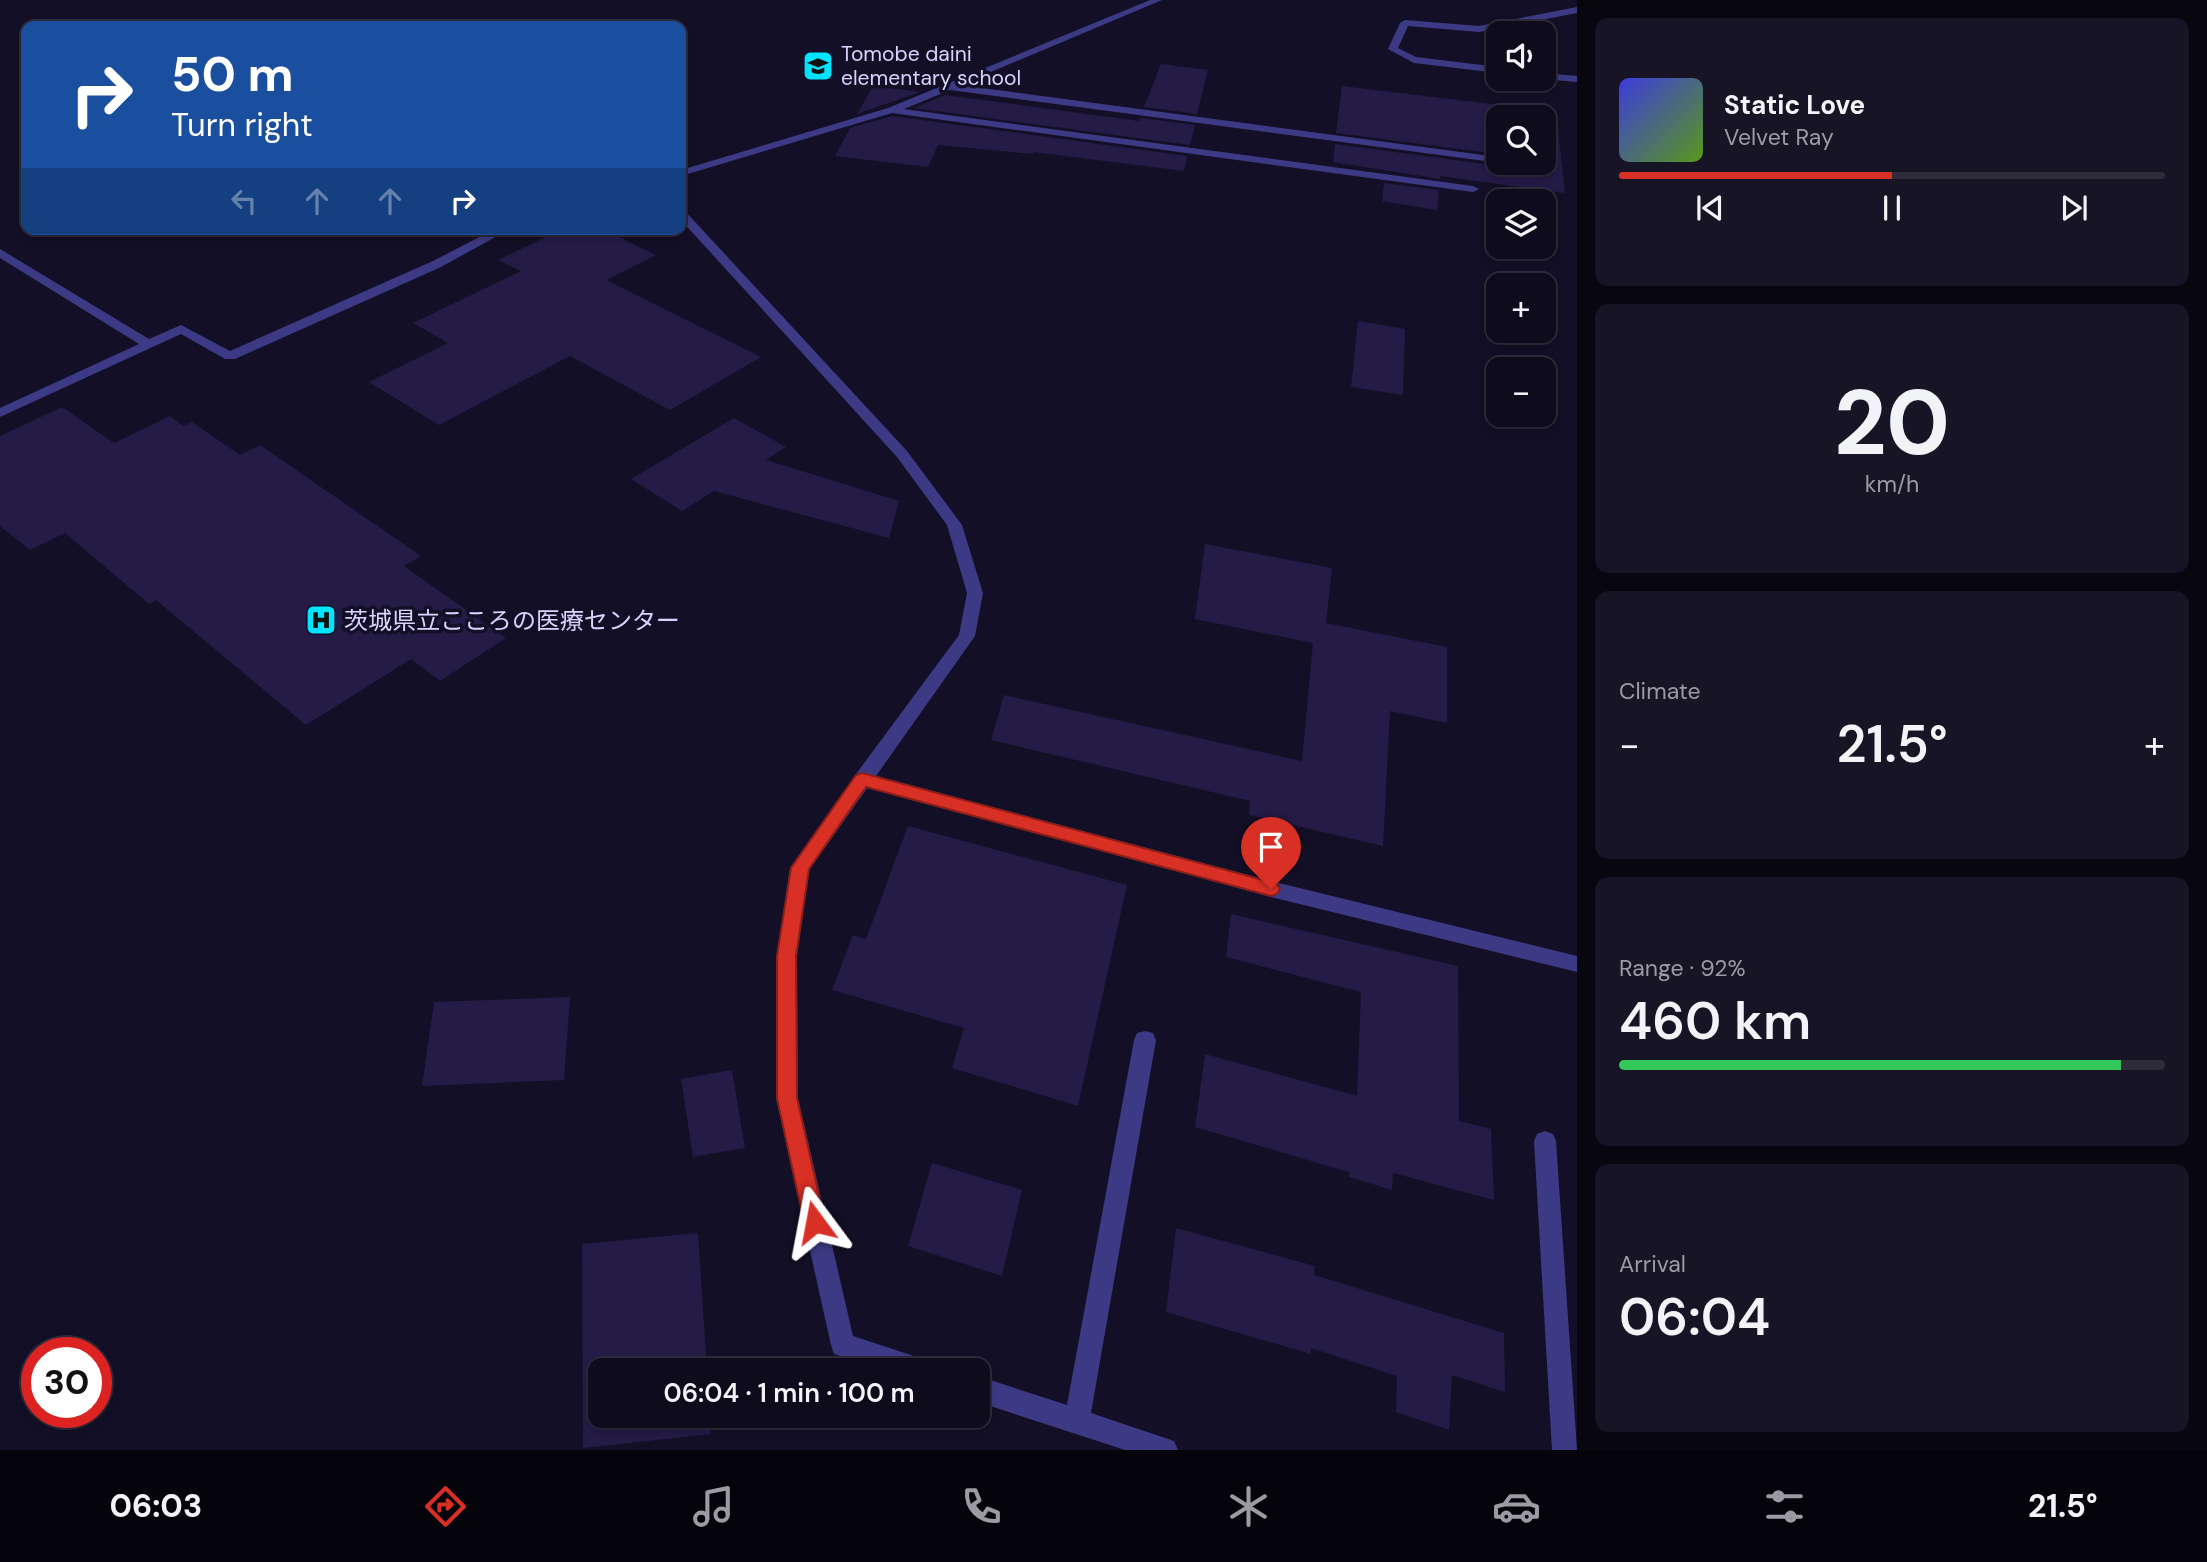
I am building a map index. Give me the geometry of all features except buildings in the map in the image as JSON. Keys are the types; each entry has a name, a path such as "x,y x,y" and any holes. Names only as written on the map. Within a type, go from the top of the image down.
{"street":[{"path":"686,172 892,110 1158,0"},
{"path":"1520,21 1577,10"},
{"path":"1486,28 1405,23 1393,49 1414,61 1486,69"},
{"path":"1556,77 1577,79"},
{"path":"951,87 1486,158"},
{"path":"892,110 1473,189"},
{"path":"686,218 902,454 954,525 975,593 967,636 800,868 787,956 787,1098 843,1345 883,1358"},
{"path":"0,413 180,329 230,356 437,264 493,235"},
{"path":"0,253 148,344"},
{"path":"862,779 1271,889 1577,964"},
{"path":"1077,1421 1146,1040"},
{"path":"1545,1141 1564,1450"},
{"path":"990,1393 1165,1450"}],"place":[{"name":"Tomobe daini elementary school","path":"818,66"},
{"name":"茨城県立こころの医療センター","path":"321,620"}],"route":[{"path":"815,1222 787,1098 787,956 800,868 862,779 1271,889"}]}
